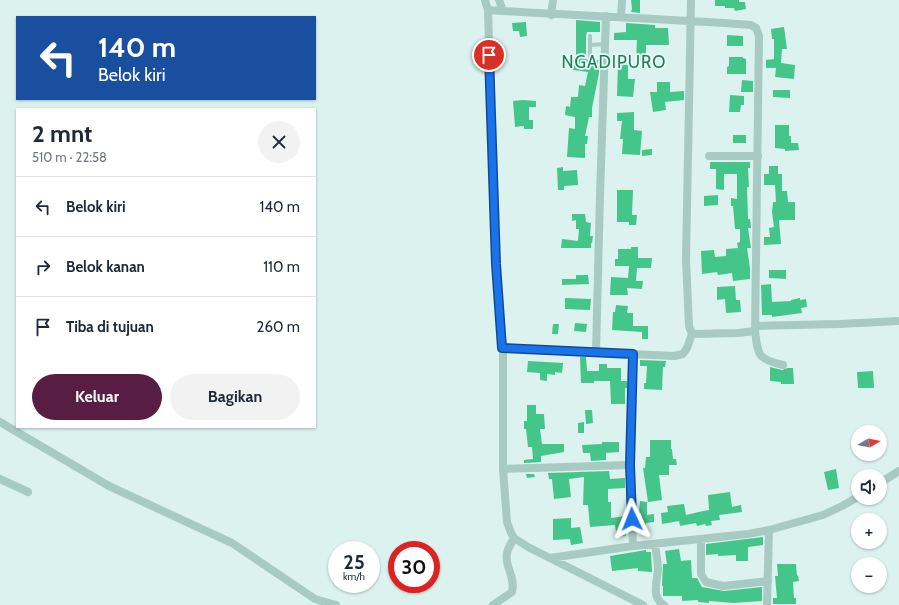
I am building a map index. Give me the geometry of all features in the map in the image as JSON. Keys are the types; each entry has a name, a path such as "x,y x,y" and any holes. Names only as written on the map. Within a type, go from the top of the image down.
{"street":[{"path":"485,0 488,10 496,264 502,348 503,468 507,522 514,538 643,605"},
{"path":"499,0 503,11"},
{"path":"551,15 553,0"},
{"path":"622,0 622,17"},
{"path":"502,348 674,356 683,354 687,348 692,334 689,326 686,260 694,20 691,0"},
{"path":"488,10 551,15 694,20 751,24 756,28 759,36 755,328 758,351 762,357 769,362 783,365"},
{"path":"596,352 606,16"},
{"path":"709,156 758,156"},
{"path":"692,334 738,333 755,328 899,321"},
{"path":"633,354 630,465 633,546"},
{"path":"0,422 115,489 232,543 315,599 336,605"},
{"path":"503,468 630,465"},
{"path":"887,479 899,471"},
{"path":"0,479 28,492"},
{"path":"550,558 633,546 748,534 769,530 823,515 851,501"},
{"path":"767,605 769,530"},
{"path":"493,605 512,592 514,586 507,559 507,552 514,538"},
{"path":"701,539 701,574 706,582 723,586 768,581"},
{"path":"655,544 658,570 656,591 657,599 659,603 664,605"}],"lane":[{"path":"590,36 590,58"},
{"path":"590,45 606,44"}],"building":[{"path":"631,0 640,0 640,13 631,12"},
{"path":"715,0 739,0 739,2 745,2 746,9 735,11 734,8 715,6"},
{"path":"576,20 600,22 600,32 587,32 586,36 586,59 590,61 599,60 599,73 592,108 592,117 589,117 585,136 588,136 587,144 585,144 585,158 567,157 569,128 575,129 575,117 565,115 566,106 570,107 571,97 578,97 579,85 585,86 588,72 573,70 574,58 576,59"},
{"path":"526,22 527,36 520,37 519,31 513,31 512,23"},
{"path":"626,23 655,25 655,28 668,28 669,45 646,45 646,62 636,62 637,40 614,40 614,33 626,32"},
{"path":"784,27 787,49 782,49 781,63 795,65 794,79 775,77 776,68 766,68 766,60 774,59 774,39 772,39 771,29"},
{"path":"727,35 743,36 743,46 727,46"},
{"path":"729,57 743,57 746,59 746,74 727,74"},
{"path":"618,64 628,65 628,79 635,79 633,97 617,96"},
{"path":"742,80 753,81 753,92 741,92"},
{"path":"657,82 670,82 670,92 684,91 684,100 665,102 666,110 653,112 650,92 657,92"},
{"path":"773,90 790,90 790,98 773,97"},
{"path":"730,95 744,96 744,105 741,105 740,112 729,112"},
{"path":"513,101 536,101 536,107 529,107 529,120 533,120 533,129 524,129 524,126 515,127"},
{"path":"634,112 634,130 642,131 640,155 622,154 623,139 620,139 622,121 617,121 617,113"},
{"path":"775,125 789,125 789,136 791,136 791,143 798,143 799,150 785,151 785,149 775,148"},
{"path":"733,135 746,135 746,143 733,143"},
{"path":"652,149 652,155 642,156 642,150"},
{"path":"710,162 750,162 750,168 748,168 749,187 747,187 748,219 750,219 751,226 751,228 748,228 751,248 747,248 750,279 733,281 732,273 718,275 717,272 702,274 701,251 714,250 715,257 726,256 726,249 738,248 737,243 740,242 740,229 735,229 733,206 731,206 731,198 737,199 737,174 724,174 724,190 716,189 716,169 710,169"},
{"path":"769,166 778,166 778,174 782,174 782,191 787,191 788,202 795,202 795,220 779,220 781,244 764,245 764,237 770,237 769,228 774,227 772,212 773,202 776,202 775,185 764,185 764,174 769,174"},
{"path":"563,167 563,171 577,170 578,185 564,186 564,190 558,190 557,168"},
{"path":"617,190 633,190 632,215 637,215 636,225 629,225 629,222 617,222"},
{"path":"718,195 718,205 704,206 704,196"},
{"path":"572,214 585,214 586,222 591,223 590,236 593,236 591,248 561,248 562,239 578,241 579,229 576,229 576,220 572,221"},
{"path":"631,247 638,247 638,258 652,258 651,268 637,268 636,281 643,281 642,289 627,288 628,295 610,295 611,277 628,278 629,266 615,266 615,259 618,259 618,249 631,249"},
{"path":"769,270 786,270 786,279 769,278"},
{"path":"576,275 588,275 589,284 562,285 562,279 576,279"},
{"path":"771,284 772,302 791,301 800,298 800,300 806,299 807,307 801,308 802,313 772,317 772,315 762,315 761,285"},
{"path":"735,286 736,300 740,300 741,312 726,313 725,299 717,300 717,287"},
{"path":"565,298 591,299 590,310 565,309"},
{"path":"616,305 628,306 627,313 633,313 633,326 648,326 648,339 642,339 642,332 612,330 613,312 615,312"},
{"path":"575,323 587,324 586,332 574,331"},
{"path":"553,324 559,324 558,334 552,334"},
{"path":"580,357 586,357 587,371 599,371 599,364 607,364 607,368 621,368 621,381 627,381 627,388 625,388 625,404 611,404 610,381 581,383"},
{"path":"640,360 666,361 665,367 663,367 662,390 644,389 644,383 646,383 647,366 640,366"},
{"path":"528,361 563,363 562,373 555,372 555,375 547,374 547,381 540,380 540,373 527,372"},
{"path":"770,367 782,370 793,368 794,384 781,384 781,382 770,381"},
{"path":"873,371 874,388 858,388 857,372"},
{"path":"527,405 536,405 536,414 544,414 545,429 540,429 542,444 564,444 564,452 541,456 541,462 524,463 524,460 533,459 532,447 528,447 526,429 524,429 524,421 527,421"},
{"path":"585,410 592,410 593,423 586,424"},
{"path":"584,422 584,433 578,433 578,423"},
{"path":"650,440 671,440 673,459 676,459 677,465 669,465 669,475 659,475 662,500 648,502 643,468 645,468 646,457 650,457"},
{"path":"602,442 619,442 619,452 606,453 606,460 591,461 590,453 583,453 582,445 602,444"},
{"path":"836,469 839,488 828,490 824,472"},
{"path":"609,471 610,479 625,478 625,488 608,489 608,502 611,502 611,518 625,516 626,536 617,537 615,525 590,527 588,505 583,505 584,477 569,479 571,497 554,499 552,479 549,479 548,473"},
{"path":"526,474 534,474 535,477 527,478"},
{"path":"730,492 732,507 741,505 742,512 719,515 720,520 711,521 712,525 706,526 705,524 697,526 696,523 680,526 679,521 662,524 661,513 668,512 667,506 684,504 686,515 709,510 708,495"},
{"path":"640,501 647,502 647,515 654,514 654,522 643,525 641,513 639,513"},
{"path":"571,518 571,528 580,527 583,543 571,545 570,539 553,540 553,519"},
{"path":"763,537 763,545 748,547 748,561 736,561 736,555 706,555 706,544"},
{"path":"679,549 681,561 691,560 692,578 697,578 702,587 724,591 762,587 762,601 733,603 709,601 709,603 698,602 698,600 682,601 682,596 663,596 663,564 667,564 665,551"},
{"path":"646,550 646,552 651,552 652,572 638,571 638,568 612,571 610,556"},
{"path":"777,564 796,564 799,581 793,582 796,604 773,604 773,598 777,598 775,576 778,576"}],"district":[{"name":"NGADIPURO","path":"614,62"}],"route":[{"path":"489,55 496,264 498,274 502,348 633,354 630,465 632,519"}]}
